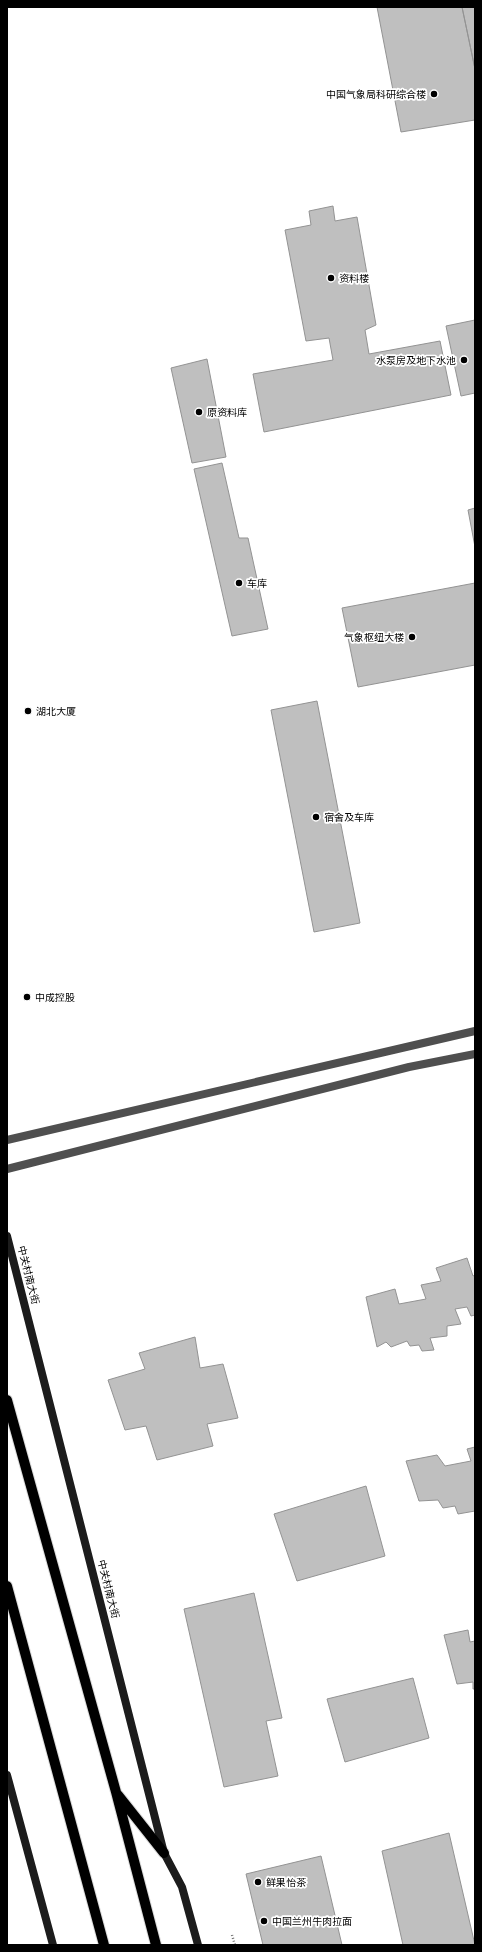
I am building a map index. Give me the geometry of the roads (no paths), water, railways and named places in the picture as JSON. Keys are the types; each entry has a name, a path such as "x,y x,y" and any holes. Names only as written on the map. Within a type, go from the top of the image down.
{"main road":[{"path":"7,1400 116,1792 156,1945"},
{"path":"7,1586 104,1945"},
{"path":"116,1792 164,1853"}],"street":[{"path":"7,1140 475,1031"},
{"path":"7,1169 409,1067 475,1054"},
{"name":"中关村南大街","path":"7,1236 164,1853 182,1887 198,1945"},
{"path":"7,1775 52,1945"}],"place":[{"name":"中国气象局科研综合楼","path":"434,94"},
{"name":"资料楼","path":"331,278"},
{"name":"水泵房及地下水池","path":"464,360"},
{"name":"原资料库","path":"199,412"},
{"name":"车库","path":"239,583"},
{"name":"气象枢纽大楼","path":"412,637"},
{"name":"湖北大厦","path":"28,711"},
{"name":"宿舍及车库","path":"316,817"},
{"name":"中成控股","path":"27,997"},
{"name":"鲜果怡茶","path":"258,1882"},
{"name":"中国兰州牛肉拉面","path":"264,1921"}]}
